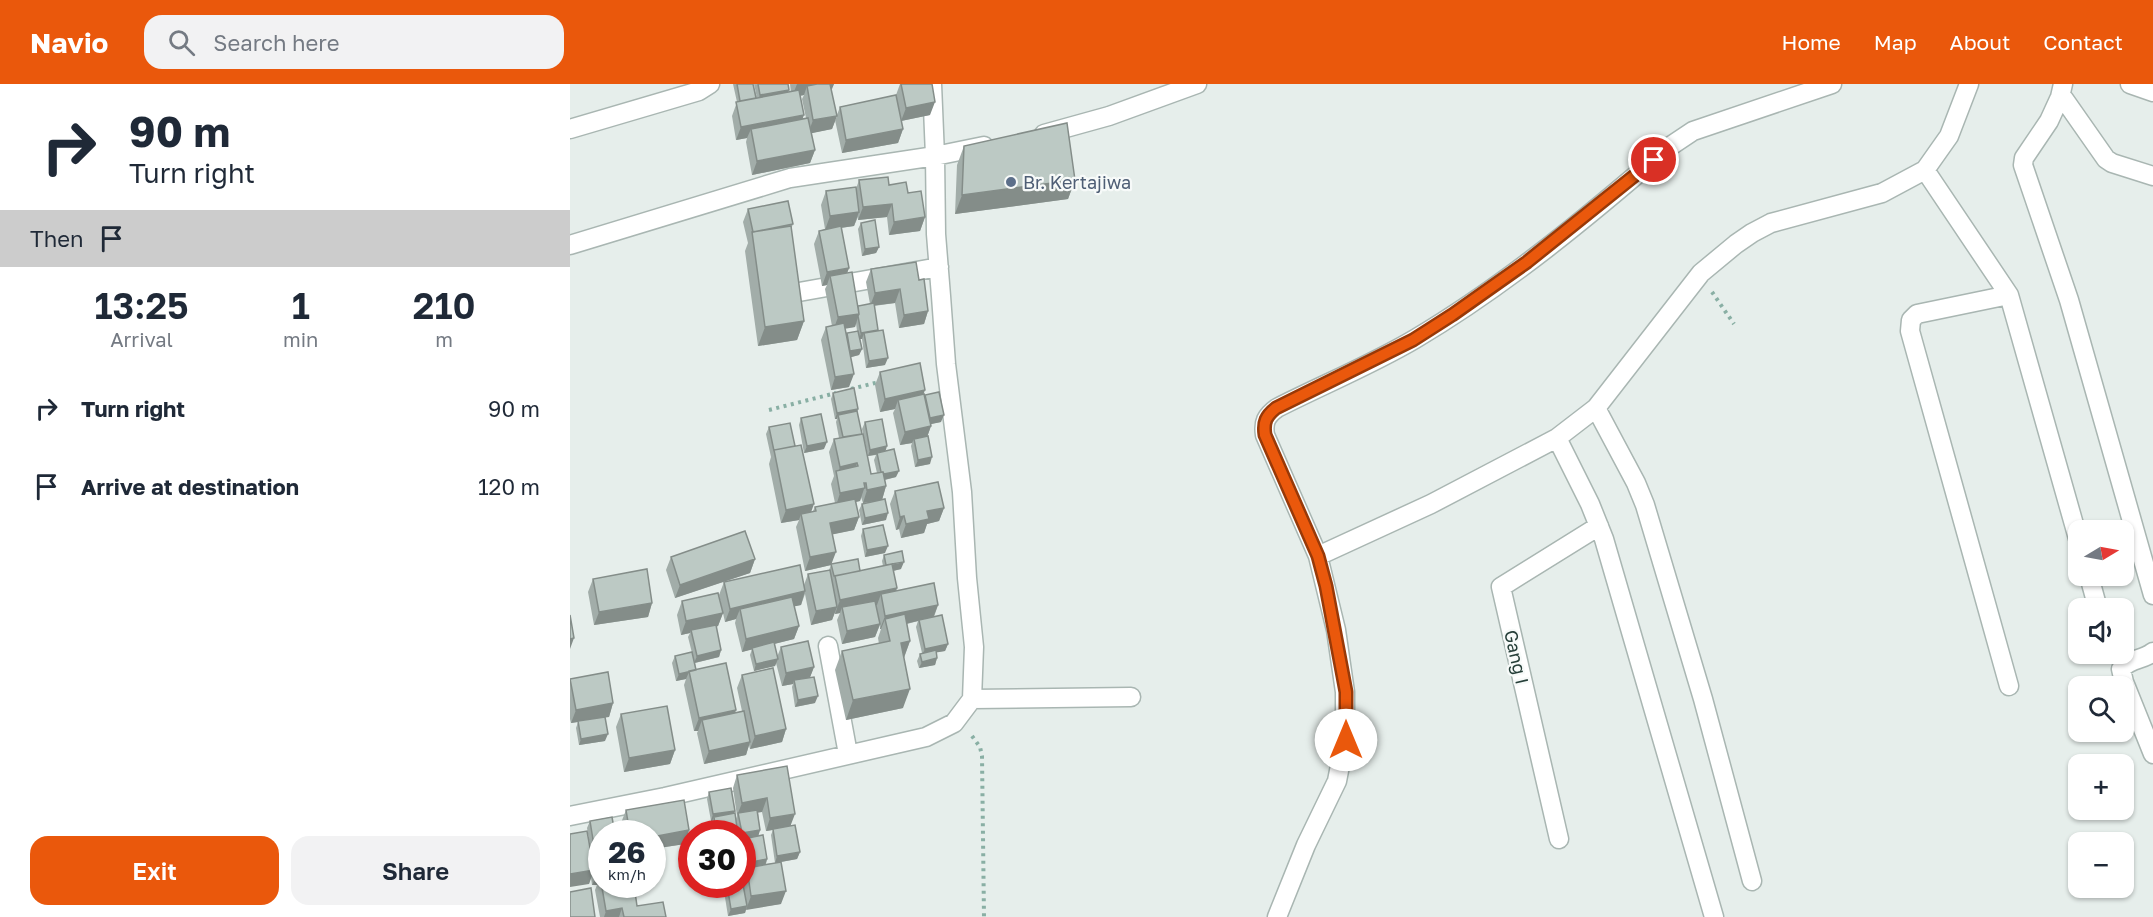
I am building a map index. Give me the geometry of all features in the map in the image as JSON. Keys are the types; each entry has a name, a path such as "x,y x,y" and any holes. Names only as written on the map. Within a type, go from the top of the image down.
{"street":[{"path":"570,129 699,91 710,84"},
{"path":"570,816 665,797 926,737 954,723 972,699 974,647 962,492 946,364 936,224 932,84"},
{"path":"1027,137 1060,131 1109,117 1197,84"},
{"path":"1277,917 1306,845 1337,781 1346,740 1346,692 1336,630 1318,556 1265,435 1264,424 1270,412 1413,340 1452,315 1527,262 1669,147 1693,131 1832,84"},
{"path":"1318,556 1431,504 1557,438 1596,408 1701,273 1736,244 1771,223 1882,193 1925,170 1949,136 1969,84"},
{"path":"2130,84 2153,92"},
{"path":"2062,90 2109,161 2153,176"},
{"path":"2062,90 2049,121 2024,158 2023,165 2069,300 2153,595"},
{"path":"570,245 790,178 935,156 1005,141"},
{"path":"1925,170 2009,295 2073,520"},
{"path":"799,292 939,267"},
{"path":"2009,295 1917,314 1911,320 1910,331 2009,686"},
{"path":"1596,408 1636,483 1645,505 1703,699 1752,881"},
{"path":"1557,438 1590,504 1618,583 1714,917"},
{"name":"Gang I","path":"1559,839 1501,587 1599,526"},
{"path":"828,646 848,754"},
{"path":"2153,651 2149,655 2128,662 2121,669 2153,754"},
{"path":"972,699 1131,698"}],"path":[{"path":"1701,273 1734,324"},
{"path":"848,390 881,382"},
{"path":"769,410 837,393"},
{"path":"954,723 976,739 982,756 984,917"}],"building":[{"path":"737,84 753,84 756,98 740,101"},
{"path":"758,84 788,84 789,90 760,95"},
{"path":"830,84 837,116 813,120 807,86"},
{"path":"901,84 932,84 935,102 906,108"},
{"path":"799,90 804,115 741,127 736,102"},
{"path":"896,95 903,129 846,140 840,107"},
{"path":"808,118 815,150 757,161 751,129"},
{"name":"Br. Kertajiwa","path":"1067,123 1075,180 962,195 964,146"},
{"path":"888,177 889,185 906,182 908,193 921,191 925,217 894,222 892,204 863,207 859,180"},
{"path":"856,187 859,212 830,216 826,191"},
{"path":"788,201 793,224 753,232 748,209"},
{"path":"875,220 879,247 865,249 861,223"},
{"path":"791,226 804,321 765,327 752,232"},
{"path":"841,226 849,268 827,272 819,231"},
{"path":"916,262 919,280 924,279 928,311 904,315 900,289 875,293 871,269"},
{"path":"852,272 859,314 838,317 830,276"},
{"path":"874,303 878,330 861,333 858,306"},
{"path":"844,323 854,374 835,377 826,327"},
{"path":"883,330 888,358 869,361 864,333"},
{"path":"858,331 862,349 850,351 847,333"},
{"path":"920,363 925,390 885,399 880,372"},
{"path":"854,388 858,409 837,413 833,393"},
{"path":"939,392 944,415 930,418 925,395"},
{"path":"924,394 931,426 905,432 898,400"},
{"path":"857,411 862,434 843,437 838,415"},
{"path":"821,414 827,442 807,446 801,418"},
{"path":"882,419 887,446 870,450 865,422"},
{"path":"790,423 795,446 774,451 769,427"},
{"path":"863,434 871,474 883,472 886,486 867,490 866,483 864,483 865,488 840,493 836,471 858,466 857,463 840,467 834,439"},
{"path":"928,436 932,457 918,460 914,439"},
{"path":"801,445 814,504 786,510 774,450"},
{"path":"894,449 899,471 884,474 881,472 877,453"},
{"path":"938,482 944,508 927,511 929,519 906,524 904,516 900,517 895,491"},
{"path":"855,499 859,517 830,523 836,552 810,557 801,514 816,511 815,507"},
{"path":"885,499 888,513 865,518 862,504"},
{"path":"883,525 888,546 867,550 863,529"},
{"path":"745,531 755,559 680,585 671,557"},
{"path":"902,551 904,562 886,565 884,555"},
{"path":"858,559 860,571 834,576 831,564"},
{"path":"892,564 897,588 840,600 835,576"},
{"path":"800,565 805,591 730,609 724,582"},
{"path":"647,569 652,603 599,612 593,579"},
{"path":"830,570 837,607 816,611 808,574"},
{"path":"934,583 938,605 885,616 881,594"},
{"path":"718,593 723,613 686,621 682,601"},
{"path":"792,597 799,626 746,639 740,609"},
{"path":"875,601 880,624 847,631 842,607"},
{"path":"905,614 910,641 901,643 910,689 853,700 842,651 890,641 885,619"},
{"path":"570,615 574,638 570,639"},
{"path":"942,615 948,644 925,649 919,620"},
{"path":"716,625 721,650 697,656 691,630"},
{"path":"808,641 814,667 786,673 781,647"},
{"path":"774,642 778,659 756,664 752,648"},
{"path":"936,650 937,658 922,662 920,654"},
{"path":"692,652 696,670 679,674 675,656"},
{"path":"726,663 736,710 699,718 689,671"},
{"path":"773,668 786,729 755,736 742,675"},
{"path":"608,672 613,703 576,710 570,679"},
{"path":"814,677 818,696 798,700 794,680"},
{"path":"667,706 675,750 629,758 621,714"},
{"path":"744,711 750,742 709,751 702,720"},
{"path":"605,717 608,734 581,739 578,721"},
{"path":"787,766 795,814 770,818 767,798 742,803 737,775"},
{"path":"731,788 735,811 713,814 709,792"},
{"path":"684,800 687,820 678,820 678,832 666,834 666,820 628,820 626,810"},
{"path":"757,810 760,830 756,831 756,820 739,820 738,813"},
{"path":"735,813 736,820 714,820 714,817"},
{"path":"612,817 613,820 596,820"},
{"path":"795,825 800,852 777,856 773,829"},
{"path":"587,831 588,871 570,874 570,834"},
{"path":"763,835 767,859 756,861 756,836"},
{"path":"781,862 786,891 756,895 756,866"},
{"path":"588,889 588,898 592,898 595,917 570,917 570,892"},
{"path":"604,898 636,898 637,906 663,902 666,917 624,917 622,908 606,911"},
{"path":"729,898 746,898 747,906 731,909"}],"place":[{"name":"Br. Kertajiwa","path":"1011,182"}],"route":[{"path":"1346,740 1346,692 1326,586 1318,556 1265,435 1266,418 1276,408 1413,340 1452,315 1527,262 1654,160"}]}
